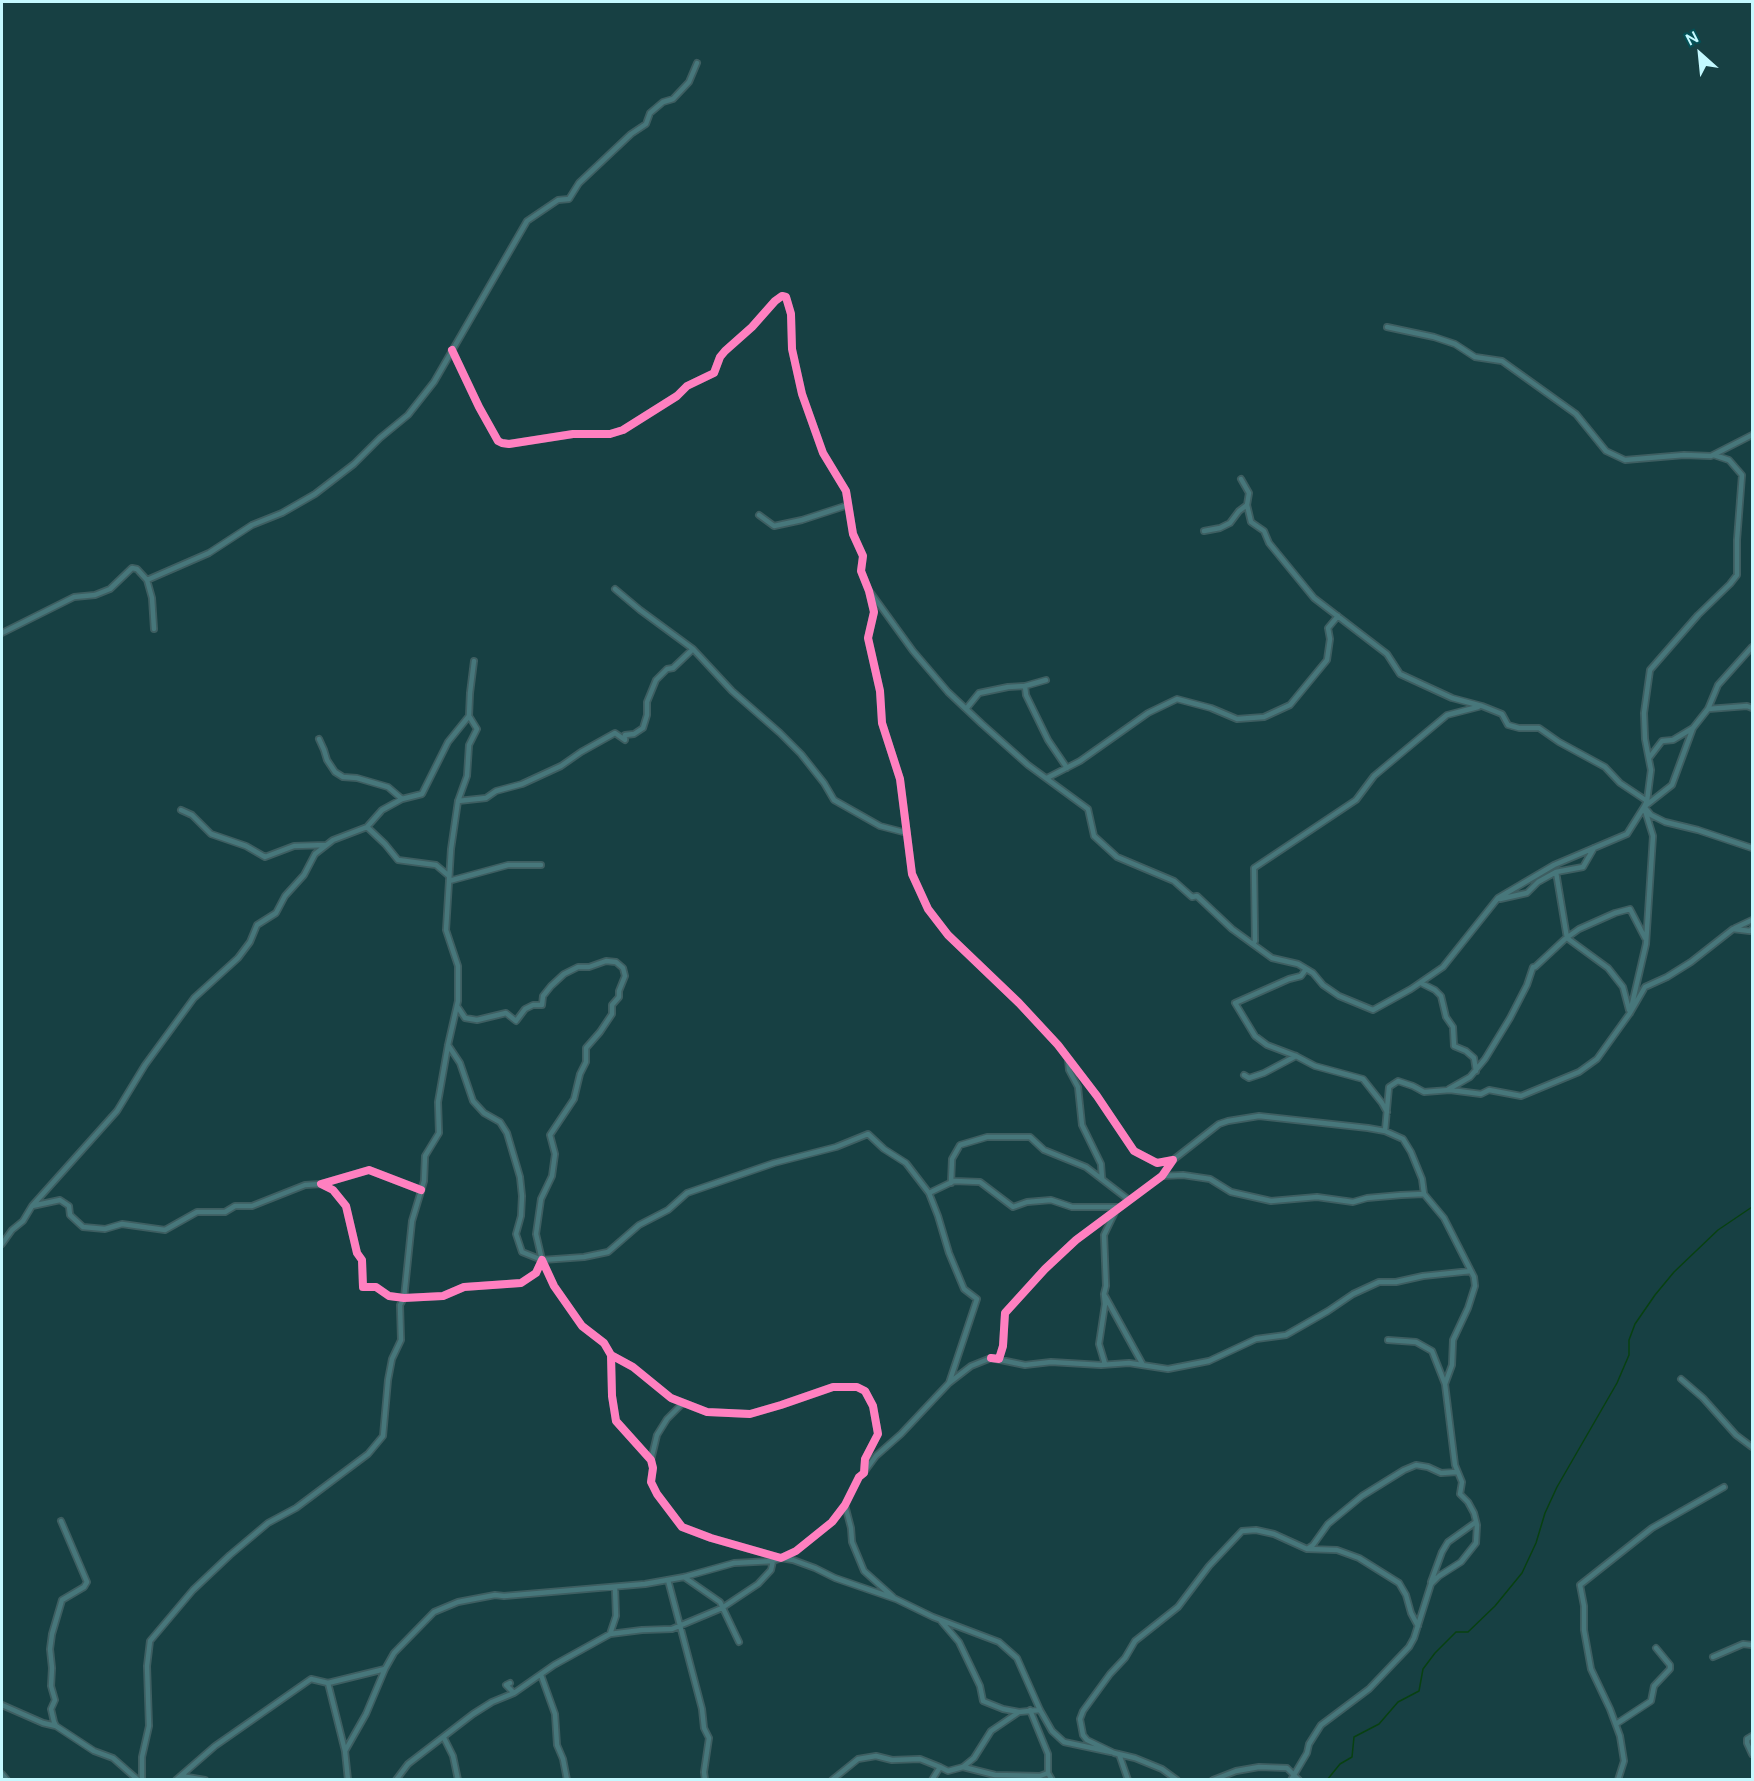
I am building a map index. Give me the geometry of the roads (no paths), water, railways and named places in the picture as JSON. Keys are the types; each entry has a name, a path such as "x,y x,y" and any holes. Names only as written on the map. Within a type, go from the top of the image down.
{"street":[{"path":"147,580 209,553 252,525 282,513 315,494 354,464 408,415 434,382 528,221 558,200 569,199 579,183 631,134 646,124 650,113 663,102 673,99 689,82 697,63"},
{"path":"452,350 498,441 508,444 573,434 618,433 677,396 687,386 714,374 720,357 725,351 752,327 775,301 784,295 791,314 792,349 802,394 823,453 846,491 853,534 863,556 861,571 874,612 868,638 880,691 882,723 900,780 912,874 928,909 948,935 1019,1003 1068,1058 1134,1151 1157,1164 1173,1160"},
{"path":"1388,327 1455,344 1475,357 1502,361 1576,414 1606,451 1625,460 1684,455 1711,456 1752,435"},
{"path":"1630,1012 1646,939 1653,836 1646,804 1651,770 1645,739 1644,712 1650,669 1737,574 1742,475 1729,460 1714,454"},
{"path":"1241,479 1249,493 1247,505 1251,522 1264,531 1269,543 1314,598 1387,654 1400,674 1452,698 1502,714 1508,725 1519,728 1539,728 1559,742 1605,767 1620,783 1646,804 1651,814 1665,822 1752,848"},
{"path":"1204,531 1220,528 1230,523 1247,505"},
{"path":"759,516 774,526 848,506"},
{"path":"2,633 74,597 95,595 110,589 132,568 147,580 152,598 153,629"},
{"path":"615,589 693,648 732,691 801,754 834,800 880,826 907,833"},
{"path":"869,591 913,651 966,709 1028,765 1088,809 1094,837 1117,856 1174,881 1192,897 1197,896 1232,929 1272,958 1298,964 1313,973 1323,985 1339,996 1373,1010 1421,983 1443,967 1497,900 1554,865 1627,834 1646,804 1672,785 1693,728 1708,709 1718,685 1752,647"},
{"path":"1047,778 1080,761 1148,713 1177,699 1211,708 1237,719 1264,717 1290,705 1327,660 1330,639 1328,628 1338,616"},
{"path":"458,801 486,798 496,791 522,784 561,766 615,733 624,740 626,735 643,728 647,715 647,702 656,680 667,669 673,668 693,648"},
{"path":"2,1705 43,1724 56,1726 94,1751 113,1758 140,1779 148,1726 147,1666 150,1641 193,1590 230,1555 268,1523 296,1508 368,1454 383,1436 388,1380 392,1359 401,1341 400,1305 404,1298 412,1221 424,1181 425,1156 439,1133 438,1102 457,1006 458,966 446,930 450,849 458,801 467,776 469,746 477,729 469,716 474,661"},
{"path":"966,709 979,693 1025,686 1046,680"},
{"path":"1025,686 1026,695 1048,740 1067,768"},
{"path":"1253,944 1255,941 1254,868 1356,800 1374,776 1448,715 1482,706"},
{"path":"1708,709 1747,706 1752,708"},
{"path":"2,1244 12,1230 23,1221 32,1206 117,1111 145,1065 194,998 238,958 250,942 257,925 276,913 285,896 304,875 315,854 333,840 367,827 382,810 402,799 422,794 448,742 469,716"},
{"path":"1649,758 1662,741 1673,740 1693,728"},
{"path":"319,740 335,772 343,777 357,778 388,787 402,799"},
{"path":"181,810 192,815 211,834 246,846 265,857 294,846 326,845"},
{"path":"367,827 398,860 436,865 449,878"},
{"path":"1497,900 1527,893 1538,882 1556,872 1583,867 1594,848"},
{"path":"449,878 508,865 541,865"},
{"path":"1556,872 1567,938 1608,968 1623,987 1630,1012"},
{"path":"1446,1090 1470,1077 1476,1071 1510,1018 1527,985 1533,967 1567,938 1579,929 1630,909 1646,939"},
{"path":"1385,1131 1389,1087 1398,1081 1424,1092 1446,1090 1480,1094 1489,1090 1521,1096 1580,1072 1597,1059 1645,987 1691,962 1732,929 1752,920"},
{"path":"1732,929 1752,929"},
{"path":"457,1006 465,1018 477,1020 506,1013 516,1021 525,1009 533,1005 542,1005 543,996 564,974 578,967 589,967 606,961 616,962 622,968 625,976 619,997 612,1005 612,1014 586,1048 586,1062 580,1074 574,1099 550,1135 555,1154 552,1176 541,1199 536,1234 543,1260 554,1286 582,1326 603,1343 611,1355 633,1367 671,1398 706,1412 750,1414 833,1387 857,1387 865,1391 873,1406 878,1434 865,1459 864,1473"},
{"path":"1306,969 1301,976 1235,1003 1255,1036 1267,1045 1315,1066 1363,1079 1383,1103 1387,1112"},
{"path":"1421,983 1441,996 1446,1017 1453,1027 1454,1046 1467,1051 1474,1058 1476,1071"},
{"path":"448,1045 460,1063 473,1101 484,1113 500,1122 507,1133 520,1177 522,1196 521,1216 516,1234 522,1252 543,1260 584,1257 608,1252 639,1225 668,1210 687,1193 774,1163 836,1147 868,1134 884,1149 906,1162 929,1193 964,1289 977,1299 949,1383"},
{"path":"1244,1075 1250,1078 1264,1073 1296,1056"},
{"path":"1068,1058 1069,1070 1078,1087 1082,1125 1101,1164 1102,1178"},
{"path":"345,1751 366,1714 394,1653 434,1612 458,1602 495,1595 615,1587 668,1580 734,1563 773,1561 796,1551 832,1522 845,1504 859,1476 949,1383 971,1366 991,1358 999,1359 1004,1347 1005,1313 1045,1269 1076,1240 1162,1176 1173,1160 1219,1124 1259,1116 1385,1131 1403,1139 1412,1152 1422,1179 1424,1194 1444,1218 1474,1277 1475,1286 1454,1340 1452,1365 1445,1384"},
{"path":"951,1183 952,1159 960,1145 987,1137 1030,1137 1044,1150 1086,1167 1129,1200"},
{"path":"32,1206 60,1200 69,1206 70,1215 84,1227 105,1229 122,1224 165,1230 197,1212 225,1212 235,1206 252,1206 305,1185 321,1184 369,1170 421,1190"},
{"path":"1162,1176 1183,1175 1210,1179 1230,1192 1271,1201 1317,1197 1353,1202 1401,1194 1424,1194"},
{"path":"929,1193 951,1183 980,1182 1013,1207 1027,1202 1052,1200 1072,1207 1120,1207"},
{"path":"321,1184 333,1190 346,1206 357,1253 362,1260 363,1287 376,1287 389,1296 404,1298 443,1296 464,1287 521,1283 536,1273 543,1260"},
{"path":"1105,1364 1099,1344 1105,1304 1104,1294 1107,1286 1104,1236 1115,1211"},
{"path":"991,1358 1025,1365 1068,1362 1129,1363 1168,1369 1209,1361 1256,1339 1286,1335 1353,1294 1379,1282 1396,1282 1423,1276 1471,1271"},
{"path":"1104,1294 1143,1365"},
{"path":"1388,1340 1416,1342 1432,1351 1445,1384 1457,1472 1462,1482 1461,1494 1474,1513 1476,1522 1476,1543 1469,1554 1431,1584"},
{"path":"611,1355 612,1396 616,1421 651,1460"},
{"path":"1681,1379 1703,1398 1736,1435 1752,1447"},
{"path":"683,1403 667,1419 657,1435 651,1460 653,1468 651,1482 657,1494 682,1527 711,1539 793,1560 835,1578 896,1599 939,1619 999,1642 1017,1658 1040,1710 1052,1731 1064,1742 1135,1758 1162,1769 1177,1779"},
{"path":"1307,1549 1313,1545 1328,1524 1362,1496 1404,1470 1416,1465 1441,1473 1457,1472"},
{"path":"1618,1779 1624,1761 1616,1724 1591,1669 1584,1630 1584,1606 1580,1585 1653,1528 1724,1487"},
{"path":"845,1504 852,1542 864,1571 896,1599"},
{"path":"56,1726 51,1709 55,1700 51,1686 52,1634 62,1600 84,1587 87,1582 61,1521"},
{"path":"1292,1777 1321,1725 1369,1689 1409,1647 1414,1638 1442,1551 1448,1542 1476,1522"},
{"path":"1111,1752 1087,1740 1083,1735 1082,1713 1140,1635 1178,1607 1209,1566 1242,1531 1256,1530 1274,1534 1307,1549 1337,1550 1359,1558 1399,1583 1418,1626"},
{"path":"396,1779 408,1764 492,1702 514,1693 554,1665 610,1634 672,1629 722,1608 758,1584 771,1570 773,1561"},
{"path":"684,1577 720,1602 739,1642"},
{"path":"668,1580 702,1709 704,1728 709,1738 705,1779"},
{"path":"610,1634 616,1616 615,1587"},
{"path":"939,1619 959,1642 980,1686 983,1701 1003,1709 1019,1712 1040,1710"},
{"path":"1713,1658 1743,1644 1752,1645"},
{"path":"1616,1724 1651,1701 1654,1686 1670,1670 1670,1665 1656,1648"},
{"path":"179,1778 215,1746 311,1679 328,1683 385,1669"},
{"path":"541,1675 555,1714 557,1745 563,1759 567,1779"},
{"path":"328,1683 345,1751 348,1779"},
{"path":"510,1683 506,1685 514,1693"},
{"path":"1030,1710 1048,1754 1048,1773 1052,1779"},
{"path":"832,1779 858,1760 876,1756 892,1760 920,1759 948,1771 963,1767 974,1758 992,1731 1019,1712"},
{"path":"1752,1736 1747,1739 1747,1743 1752,1754"},
{"path":"444,1738 453,1756 458,1779"},
{"path":"1119,1754 1128,1779"},
{"path":"932,1779 940,1767"},
{"path":"963,1767 981,1773 1003,1775 1040,1776 1048,1773"},
{"path":"1214,1779 1236,1770 1259,1767 1287,1768 1292,1777 1299,1779"},
{"path":"2,1773 7,1779"},
{"path":"179,1778 205,1779"}],"waterway":[{"path":"1327,1780 1340,1764 1352,1757 1354,1737 1379,1724 1398,1702 1419,1691 1423,1669 1435,1653 1456,1632 1468,1632 1495,1606 1522,1573 1557,1487 1617,1383 1629,1355 1629,1340 1635,1324 1674,1272 1718,1230 1752,1207"}]}
